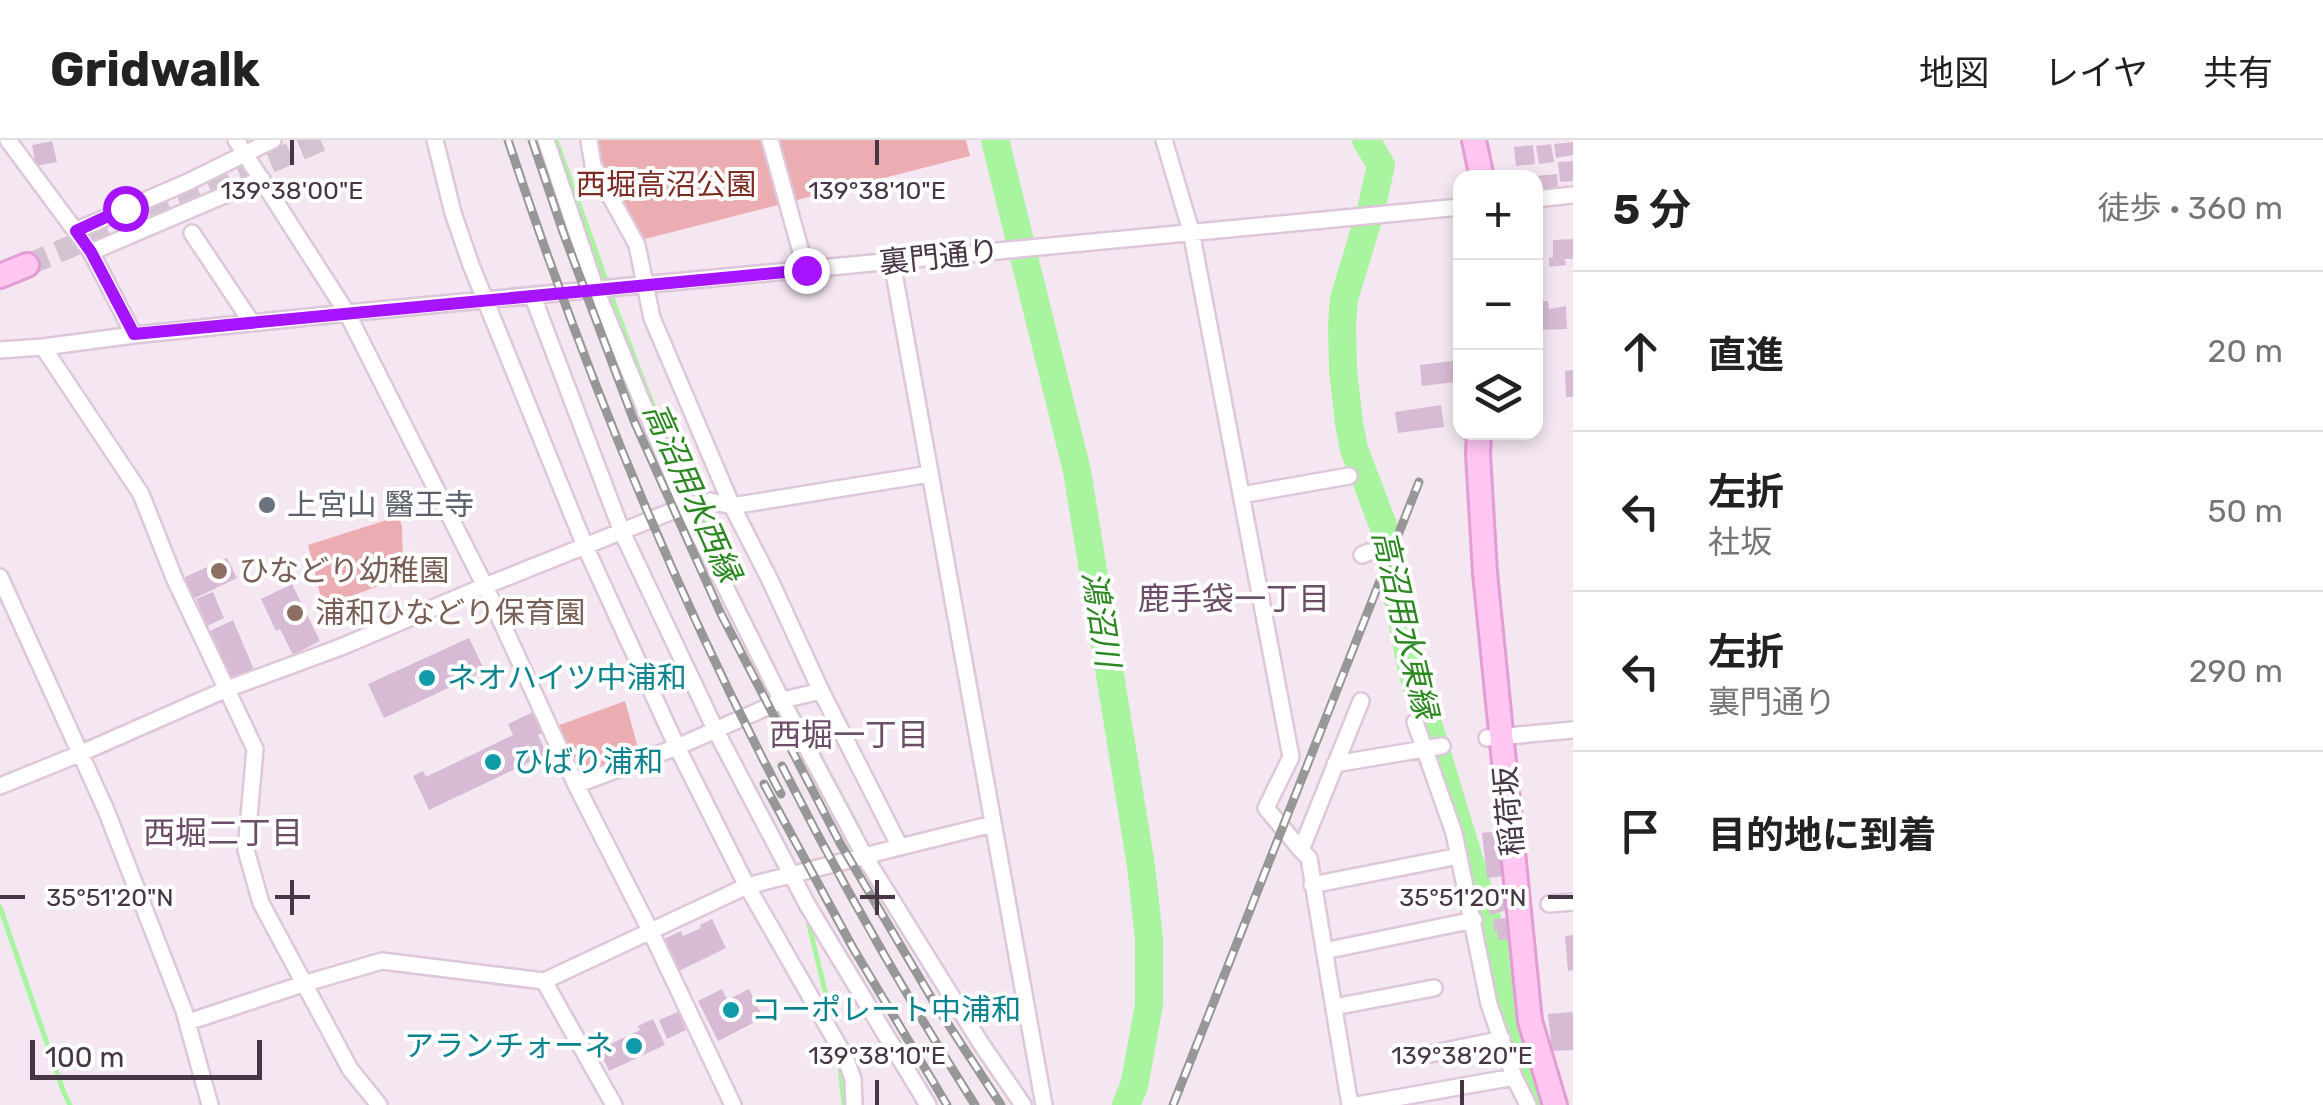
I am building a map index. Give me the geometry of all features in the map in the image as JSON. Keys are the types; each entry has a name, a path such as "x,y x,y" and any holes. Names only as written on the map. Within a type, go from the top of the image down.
{"street":[{"path":"8,140 91,252 134,334"},
{"path":"236,140 347,313 485,586 576,785 733,1105"},
{"path":"76,231 273,140"},
{"path":"435,140 471,265 585,546 677,747 747,886 846,1057 854,1079 854,1105"},
{"path":"546,140 687,505 865,857 1023,1105"},
{"path":"589,140 593,165 637,245 652,318 732,506 900,846"},
{"path":"770,140 806,270"},
{"path":"1164,140 1191,231 1291,757 1266,808 1308,858 1354,1105 1514,1077"},
{"path":"1474,140 1480,170"},
{"path":"91,252 262,179"},
{"path":"1543,198 1573,196"},
{"name":"裏門通り","path":"0,350 1453,208"},
{"path":"192,233 252,324"},
{"path":"892,262 1044,1105"},
{"path":"0,276 27,265"},
{"path":"533,296 622,532 716,731 808,906 928,1105"},
{"path":"43,347 140,494 175,580 255,749 246,850 261,903 350,1069 379,1105"},
{"name":"稲荷坂","path":"1479,440 1495,737 1530,1021 1556,1105"},
{"path":"0,786 227,689 687,505 710,501 732,506 930,474"},
{"path":"1241,496 1349,476"},
{"path":"0,577 106,810 188,1022 210,1105"},
{"path":"576,785 788,699 821,691"},
{"path":"1301,850 1360,702"},
{"path":"1415,722 1432,748 1474,920 1489,1004 1528,1105"},
{"path":"1495,737 1573,730"},
{"path":"1335,764 1432,748"},
{"path":"188,1022 382,961 544,981 747,886 993,824"},
{"path":"1312,885 1459,856"},
{"path":"1548,904 1573,902"},
{"path":"1324,951 1474,920"},
{"path":"544,981 614,1105"},
{"path":"1334,1007 1434,988"},
{"path":"1430,1054 1502,1039"}],"green space":[{"name":"西堀高沼公園","path":"594,140 966,140 970,156 645,239 598,163"},
{"path":"399,516 403,566 393,581 323,606 308,545"},
{"path":"625,701 640,755 576,785 554,727"}],"building":[{"path":"52,141 57,162 36,166 32,145"},
{"path":"1573,142 1573,155 1556,158 1554,144"},
{"path":"1551,144 1554,162 1539,164 1536,146"},
{"path":"1533,145 1535,164 1516,166 1514,147"},
{"path":"1573,161 1573,181 1560,182 1558,162"},
{"path":"1557,174 1558,189 1543,191 1543,175"},
{"path":"1573,239 1573,259 1565,259 1566,265 1549,267 1553,240"},
{"path":"1543,301 1548,301 1549,309 1566,306 1567,329 1543,330"},
{"path":"1453,361 1453,382 1422,386 1420,365"},
{"path":"1573,370 1573,397 1566,397 1565,371"},
{"path":"1441,405 1444,427 1398,433 1395,412"},
{"path":"227,558 237,578 191,600 181,579"},
{"path":"292,584 320,641 293,655 261,599"},
{"path":"213,592 224,618 207,626 196,599"},
{"path":"233,620 254,670 228,681 208,632"},
{"name":"ネオハイツ中浦和","path":"469,638 485,671 384,718 368,684"},
{"name":"ひばり浦和","path":"533,712 547,754 429,810 413,776 423,771 426,777 513,735 508,724"},
{"path":"1501,831 1505,876 1487,878 1482,833"},
{"path":"1501,893 1507,910 1490,915 1485,898"},
{"path":"1507,918 1512,939 1498,940 1493,919"},
{"path":"712,919 726,948 679,971 664,939 681,931 683,936"},
{"path":"1573,935 1573,970 1568,971 1565,936"},
{"name":"コーポレート中浦和","path":"722,989 727,1000 749,989 763,1018 718,1041 698,1001"},
{"path":"678,1012 686,1030 667,1039 659,1020"},
{"path":"1573,1012 1573,1050 1552,1051 1548,1014"},
{"name":"アランチォーネ","path":"653,1019 665,1045 609,1071 600,1052 602,1048 640,1030 638,1026"}],"waterway":[{"name":"高沼用水西縁","path":"556,140 607,283"},
{"name":"鴻沼川","path":"995,140 1077,471 1141,866 1149,939 1149,1005 1134,1086 1126,1105"},
{"name":"高沼用水東縁","path":"1366,140 1381,165 1344,299 1343,369 1349,423 1354,449 1383,525 1412,671 1495,945 1501,986 1544,1105"},
{"name":"高沼用水西縁","path":"610,293 716,552"},
{"name":"高沼用水西縁","path":"790,700 860,831"},
{"path":"0,907 70,1105"},
{"name":"高沼用水西縁","path":"809,925 833,1024"},
{"name":"高沼用水西縁","path":"840,1065 844,1105"}],"tunnel":[{"path":"27,265 322,140"}],"railway":[{"path":"508,140 566,308 631,473 702,635 781,794"},
{"path":"532,140 634,421 721,614 840,843 935,1004 1001,1105"},
{"path":"1173,1105 1419,482"},
{"path":"782,766 874,938 975,1105"},
{"path":"764,784 853,948 947,1105"}],"place":[{"name":"上宮山 醫王寺","path":"267,505"},
{"name":"ひなどり幼稚園","path":"219,571"},
{"name":"浦和ひなどり保育園","path":"295,613"},
{"name":"ネオハイツ中浦和","path":"427,678"},
{"name":"ひばり浦和","path":"493,762"},
{"name":"コーポレート中浦和","path":"731,1010"},
{"name":"アランチォーネ","path":"634,1046"}],"district":[{"name":"鹿手袋一丁目","path":"1234,599"},
{"name":"西堀一丁目","path":"849,735"},
{"name":"西堀二丁目","path":"223,833"}],"route":[{"path":"125,208 76,231 134,334 806,270"}]}
